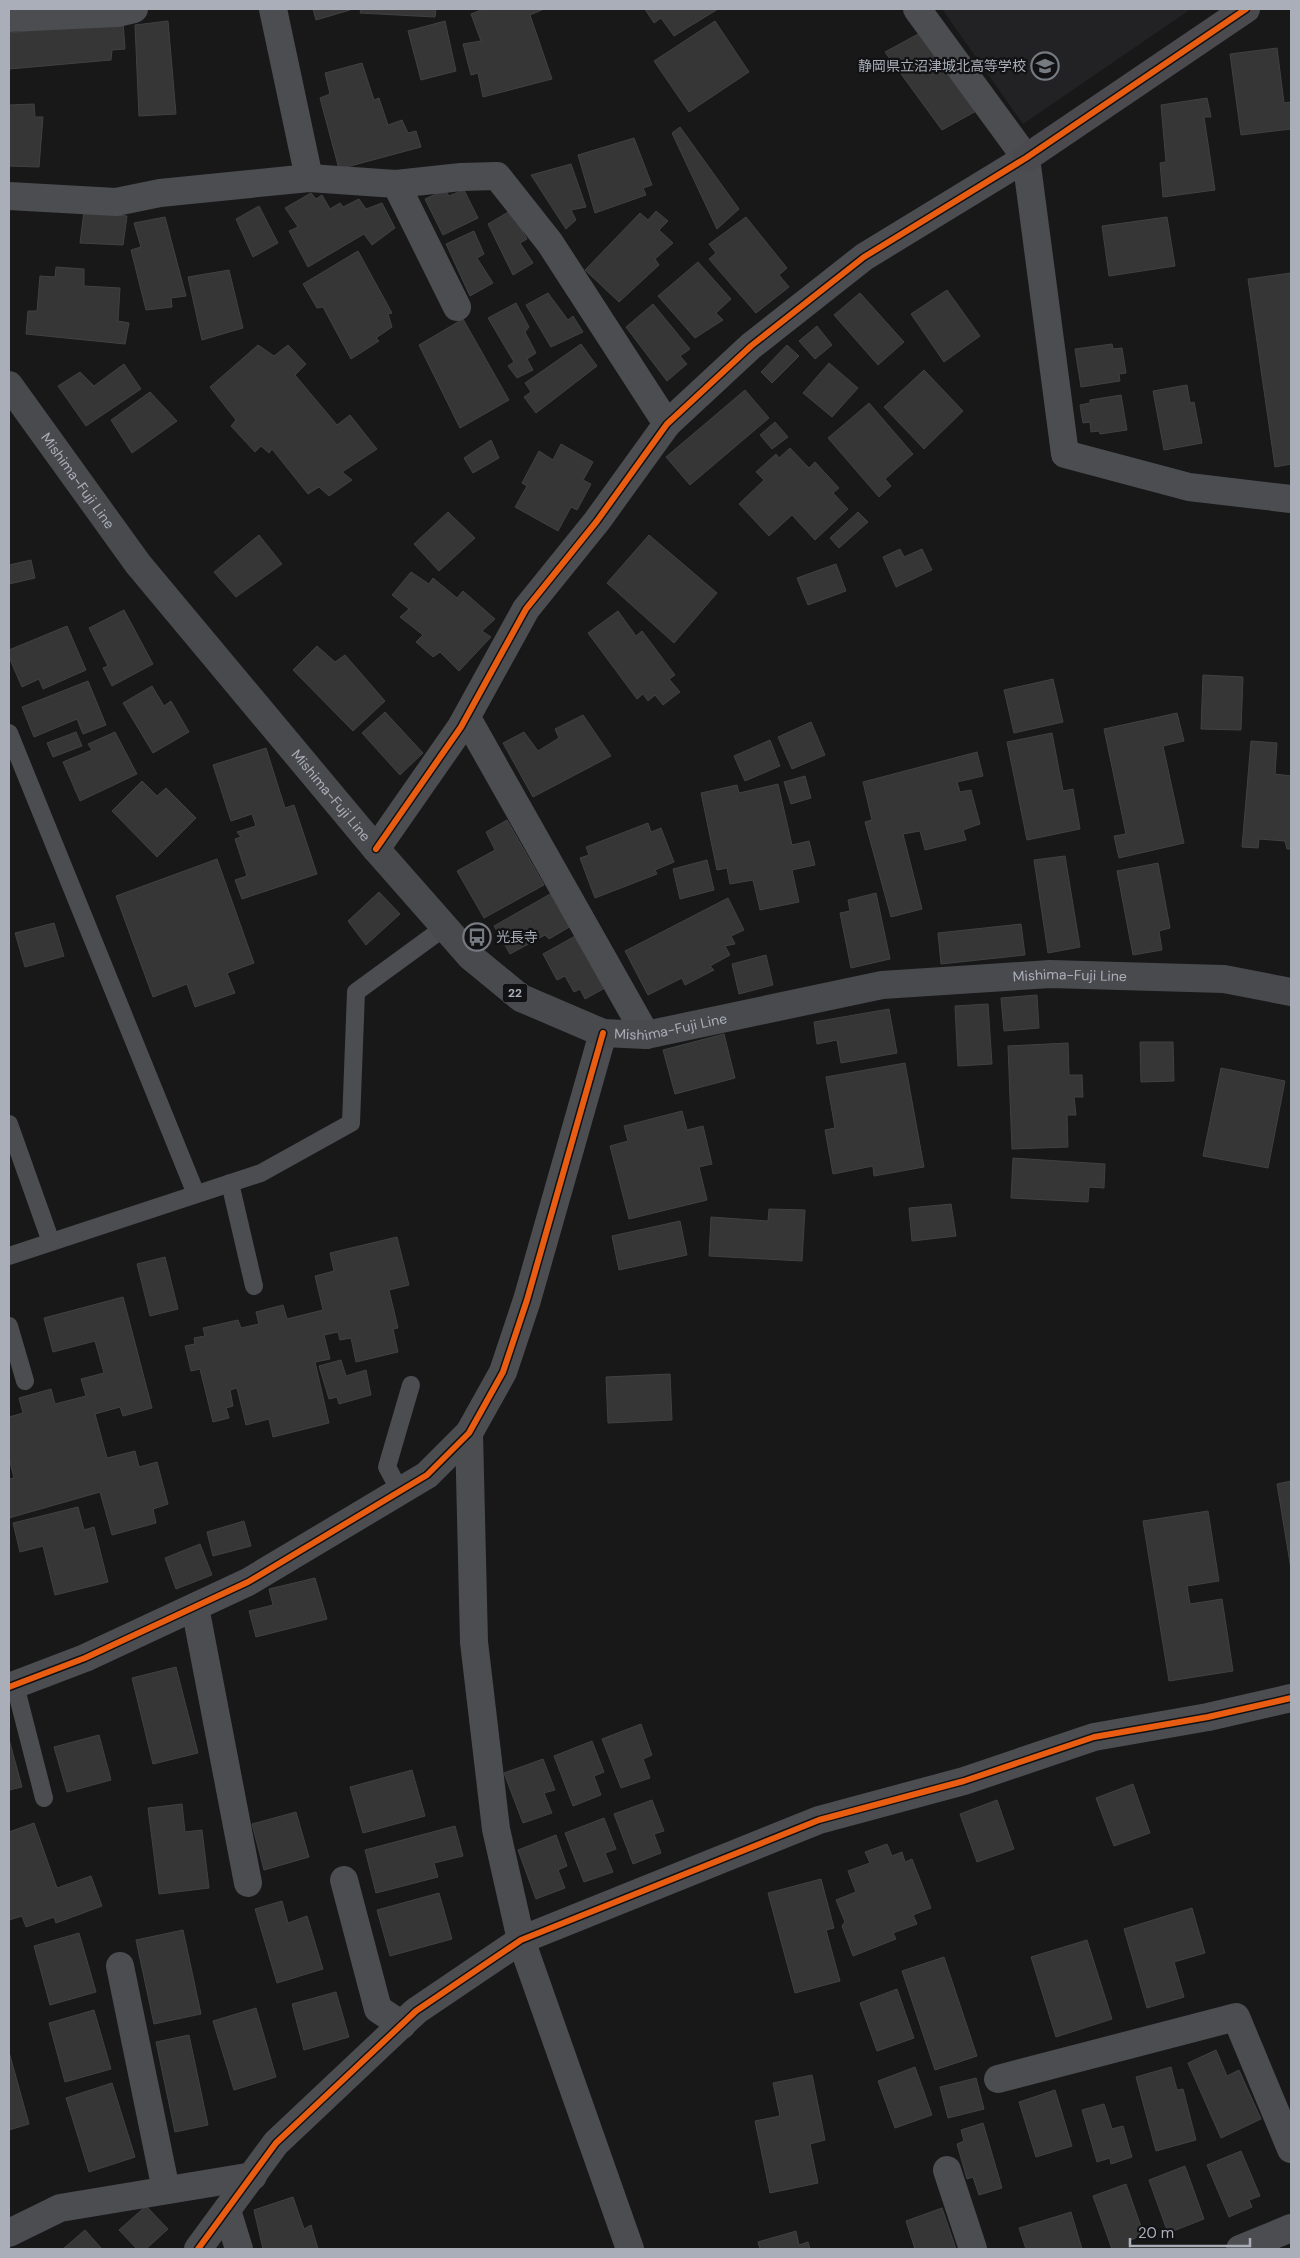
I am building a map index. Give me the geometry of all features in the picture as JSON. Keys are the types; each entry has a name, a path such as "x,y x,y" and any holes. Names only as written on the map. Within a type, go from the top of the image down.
{"main road":[{"name":"Mishima-Fuji Line","path":"9,384 138,564 376,849 470,957 521,998 603,1033 646,1034 882,985 1030,975 1224,979 1291,992"}],"street":[{"path":"9,18 117,13 134,9"},
{"path":"273,9 309,178"},
{"path":"917,9 1026,158 1064,454 1189,487 1291,500"},
{"path":"376,849 467,718 526,609 597,521 667,424 751,346 864,257 1026,158 1246,9"},
{"path":"9,196 116,202 160,193 309,178 396,184 461,177 497,176 550,243 667,424"},
{"path":"396,184 457,307"},
{"path":"467,718 646,1034"},
{"path":"12,1686 85,1658 248,1582 427,1475 469,1433 503,1372 527,1300 603,1033"},
{"path":"469,1433 474,1642 496,1829 521,1940 630,2249"},
{"path":"195,1606 248,1883"},
{"path":"198,2249 276,2143 416,2011 521,1940 819,1820 964,1781 1094,1736 1208,1717 1291,1698"},
{"path":"344,1880 378,2009 402,2025"},
{"path":"120,1966 166,2190"},
{"path":"998,2079 1236,2017 1291,2148"},
{"path":"948,2170 972,2249"},
{"path":"9,2234 60,2208 253,2176"},
{"path":"227,2210 239,2249"},
{"path":"1240,2249 1291,2228"}],"lane":[{"path":"9,733 196,1194"},
{"path":"9,1256 260,1173 351,1124 356,992 444,927"},
{"path":"9,1124 52,1242"},
{"path":"230,1183 254,1286"},
{"path":"9,1326 25,1382"},
{"path":"400,1491 388,1467 411,1385"},
{"path":"12,1686 44,1798"}],"shaded area":[{"name":"静岡県立沼津城北高等学校","path":"942,9 1191,9 1023,124"}],"building":[{"path":"313,9 350,9 350,10 316,20"},
{"path":"361,9 436,9 435,17 360,13"},
{"path":"484,9 544,9 530,15 552,79 483,97 478,73 471,75 463,44 481,41 471,14"},
{"path":"645,9 718,9 674,36 661,18 654,23"},
{"path":"123,20 125,49 112,50 111,60 9,69 9,33"},
{"path":"168,21 176,114 139,116 135,25"},
{"path":"445,21 456,71 421,80 408,31"},
{"path":"715,21 749,72 689,112 654,61"},
{"path":"920,33 978,110 942,130 885,52"},
{"path":"1277,48 1284,103 1291,102 1291,129 1241,135 1230,54"},
{"path":"362,63 374,100 379,98 388,125 402,120 408,133 416,131 421,147 339,169 320,98 330,94 325,73"},
{"path":"1207,98 1211,117 1204,117 1215,190 1163,197 1160,163 1166,162 1161,105"},
{"path":"34,104 35,117 43,117 39,167 9,166 9,105"},
{"path":"680,127 739,209 717,229 672,133"},
{"path":"634,138 652,185 643,188 646,195 595,213 578,155"},
{"path":"571,164 586,207 571,210 576,220 566,229 531,175"},
{"path":"445,190 449,196 464,190 478,218 443,235 425,199"},
{"path":"311,193 316,199 322,195 330,209 340,203 343,207 359,199 366,209 382,203 395,228 372,245 364,234 308,267 289,231 298,227 285,208"},
{"path":"259,206 278,243 253,257 236,219"},
{"path":"84,211 127,216 123,245 80,243"},
{"path":"510,211 527,239 520,243 533,263 513,275 488,224"},
{"path":"656,211 668,221 659,230 673,243 655,259 659,265 619,302 585,270 640,213 648,220"},
{"path":"165,217 186,296 171,298 172,307 146,310 131,250 141,247 134,223"},
{"path":"746,217 787,268 779,275 789,287 756,313 709,259 716,253 709,244"},
{"path":"1167,217 1175,266 1109,276 1102,226"},
{"path":"474,231 484,254 477,258 493,283 470,296 446,244"},
{"path":"358,251 392,313 388,314 392,327 376,338 379,341 351,359 323,307 317,308 303,284"},
{"path":"698,262 731,299 716,313 723,320 695,338 658,296"},
{"path":"56,267 84,269 84,286 120,288 118,321 129,323 125,344 26,334 28,311 37,311 40,276 55,277"},
{"path":"229,270 243,328 202,340 188,277"},
{"path":"1291,273 1291,464 1275,467 1248,279"},
{"path":"947,290 980,336 944,362 911,314"},
{"path":"548,293 568,320 573,316 583,332 551,347 526,305"},
{"path":"860,293 904,342 878,365 834,315"},
{"path":"516,303 529,327 525,332 536,353 527,359 533,370 517,378 508,366 514,362 488,318"},
{"path":"653,304 690,349 680,356 687,364 667,381 626,327"},
{"path":"463,319 509,400 460,428 419,345"},
{"path":"817,326 832,345 815,359 799,341"},
{"path":"581,344 597,366 536,413 524,397 531,392 525,383"},
{"path":"1112,344 1113,349 1122,348 1126,373 1119,374 1120,381 1081,387 1075,349"},
{"path":"258,345 274,356 288,345 306,364 295,375 337,425 350,415 377,449 342,472 352,480 329,496 319,487 308,494 272,449 269,453 261,446 255,452 231,426 236,420 210,387"},
{"path":"787,345 799,356 772,383 761,372"},
{"path":"829,363 858,388 832,417 803,393"},
{"path":"124,364 141,389 86,426 58,386 80,372 94,386"},
{"path":"924,370 963,411 924,449 884,407"},
{"path":"1187,385 1190,403 1194,402 1202,443 1164,450 1153,391"},
{"path":"745,390 769,418 690,485 666,457"},
{"path":"150,392 177,421 132,453 111,420"},
{"path":"1121,395 1127,430 1100,434 1099,431 1091,432 1090,422 1083,423 1080,405 1090,403 1090,400"},
{"path":"869,403 913,454 885,479 891,486 879,497 828,438"},
{"path":"775,422 788,437 772,449 760,435"},
{"path":"491,440 499,458 473,473 464,458"},
{"path":"561,444 593,462 583,480 591,484 577,510 571,507 558,531 515,507 527,486 522,483 539,451 553,460"},
{"path":"790,448 809,468 815,462 839,488 833,493 848,509 815,540 792,515 769,536 739,504 764,480 756,472 776,454 779,458"},
{"path":"448,512 475,538 439,571 414,544"},
{"path":"858,512 868,522 839,548 830,538"},
{"path":"259,535 282,564 236,597 214,572"},
{"path":"649,535 717,593 674,643 607,583"},
{"path":"900,549 904,557 922,549 932,570 896,587 883,557"},
{"path":"31,560 35,578 9,584 9,565"},
{"path":"836,564 846,591 808,605 797,578"},
{"path":"411,572 429,584 433,578 457,598 463,591 495,619 482,631 491,637 459,671 440,652 433,657 416,642 423,635 400,617 409,609 392,595"},
{"path":"124,610 153,664 112,686 103,668 108,666 89,628"},
{"path":"618,611 636,636 642,631 675,675 669,679 680,692 663,705 655,695 648,701 643,694 637,699 588,633"},
{"path":"67,626 86,670 43,689 39,679 22,687 9,657 9,650"},
{"path":"317,646 335,662 345,655 385,701 353,731 293,670"},
{"path":"1203,675 1243,677 1241,730 1201,729"},
{"path":"1053,679 1063,722 1014,733 1004,690"},
{"path":"88,681 106,725 83,734 77,719 34,737 22,707"},
{"path":"152,686 164,706 171,701 189,732 153,753 123,703"},
{"path":"385,712 423,753 400,775 362,733"},
{"path":"1177,713 1184,741 1163,746 1184,843 1119,858 1114,836 1126,834 1104,729"},
{"path":"583,715 611,756 533,797 503,743 524,732 538,751 559,738 555,729"},
{"path":"811,722 825,755 792,769 778,737"},
{"path":"76,732 82,746 53,757 47,743"},
{"path":"115,732 137,774 80,801 63,762 92,750 88,744"},
{"path":"1052,733 1063,791 1073,789 1080,829 1027,840 1007,742"},
{"path":"770,740 780,766 745,781 734,756"},
{"path":"1251,741 1277,743 1275,774 1291,776 1291,849 1287,849 1285,841 1259,839 1258,848 1242,847"},
{"path":"266,748 285,808 294,805 317,874 242,899 235,880 247,876 235,839 241,837 237,832 256,826 252,814 231,821 213,765"},
{"path":"977,752 983,776 957,782 960,792 971,790 980,824 963,830 966,840 925,850 920,831 903,834 922,909 891,917 865,822 872,820 863,782"},
{"path":"805,776 811,798 791,804 784,782"},
{"path":"142,781 157,796 166,788 196,818 157,857 112,811"},
{"path":"778,784 792,845 809,841 815,865 792,870 799,902 760,910 753,880 730,884 727,868 717,870 701,793 737,785 739,793"},
{"path":"507,820 544,885 484,918 457,871 495,850 486,832"},
{"path":"648,823 651,832 661,828 674,862 655,870 657,874 595,898 580,858 589,855 586,847"},
{"path":"1065,856 1080,947 1048,953 1034,860"},
{"path":"217,859 254,963 227,973 235,993 195,1007 187,984 153,997 116,896"},
{"path":"707,860 714,890 680,899 673,869"},
{"path":"1158,863 1170,928 1159,931 1162,950 1133,955 1117,871"},
{"path":"379,892 400,914 366,945 348,921"},
{"path":"552,893 571,926 549,939 545,935 510,954 494,926"},
{"path":"876,893 890,959 851,968 840,913 850,911 848,900"},
{"path":"728,898 744,930 731,936 735,944 725,946 730,955 710,966 714,970 685,985 682,978 648,995 625,951"},
{"path":"54,923 64,956 25,967 15,933"},
{"path":"1021,924 1025,955 941,964 938,933"},
{"path":"577,935 605,988 585,999 580,989 574,992 565,976 557,980 543,954"},
{"path":"766,955 773,985 739,994 732,964"},
{"path":"1037,995 1039,1028 1004,1031 1001,998"},
{"path":"988,1004 992,1064 958,1066 955,1006"},
{"path":"889,1009 897,1053 841,1063 837,1040 817,1044 814,1022"},
{"path":"724,1034 735,1078 675,1094 663,1050"},
{"path":"1140,1042 1173,1042 1174,1081 1141,1082"},
{"path":"1068,1043 1069,1075 1082,1075 1083,1097 1074,1097 1076,1115 1067,1115 1068,1147 1012,1149 1008,1046"},
{"path":"905,1063 924,1167 874,1176 873,1166 833,1174 825,1130 835,1128 826,1077"},
{"path":"1221,1068 1285,1081 1268,1168 1203,1156"},
{"path":"682,1111 687,1130 703,1126 712,1164 699,1167 707,1200 629,1219 610,1146 628,1141 624,1126"},
{"path":"1013,1158 1105,1164 1104,1188 1089,1187 1088,1202 1011,1198"},
{"path":"951,1204 956,1236 912,1241 909,1208"},
{"path":"769,1209 805,1210 802,1261 709,1256 711,1217 768,1221"},
{"path":"680,1221 687,1255 619,1270 612,1236"},
{"path":"397,1237 409,1285 389,1290 398,1328 393,1329 398,1352 356,1362 351,1338 340,1340 338,1332 324,1335 330,1359 315,1362 329,1423 273,1437 269,1419 246,1425 237,1388 230,1390 233,1406 226,1408 229,1418 213,1422 200,1369 191,1371 185,1346 195,1344 194,1338 205,1336 203,1328 238,1320 241,1328 259,1324 256,1312 283,1305 287,1319 323,1310 315,1276 334,1271 330,1253"},
{"path":"165,1257 178,1309 150,1316 137,1264"},
{"path":"123,1297 152,1408 123,1416 120,1407 95,1414 107,1458 135,1451 139,1467 157,1462 168,1504 153,1509 156,1523 112,1535 100,1492 9,1518 9,1479 14,1478 9,1458 9,1417 23,1413 19,1398 51,1389 55,1404 86,1396 81,1379 104,1373 95,1341 53,1352 44,1318"},
{"path":"341,1360 346,1376 366,1370 371,1395 339,1404 337,1397 329,1399 319,1366"},
{"path":"670,1374 672,1420 608,1423 606,1377"},
{"path":"1291,1481 1291,1569 1277,1484"},
{"path":"78,1507 84,1530 94,1527 108,1582 55,1595 43,1546 20,1552 13,1523"},
{"path":"1208,1511 1219,1581 1187,1586 1190,1604 1222,1599 1233,1671 1169,1681 1143,1521"},
{"path":"244,1521 251,1546 213,1556 207,1532"},
{"path":"200,1544 212,1575 176,1589 165,1558"},
{"path":"315,1578 327,1619 256,1637 249,1611 273,1605 269,1589"},
{"path":"176,1667 198,1753 153,1764 132,1678"},
{"path":"641,1724 652,1755 643,1759 650,1778 621,1788 602,1739"},
{"path":"99,1735 111,1780 67,1792 54,1747"},
{"path":"9,1739 22,1787 9,1790"},
{"path":"592,1741 604,1772 594,1776 601,1795 573,1806 554,1756"},
{"path":"543,1759 555,1790 544,1793 552,1813 523,1823 504,1773"},
{"path":"412,1770 425,1816 363,1833 350,1787"},
{"path":"1133,1784 1150,1833 1114,1846 1096,1798"},
{"path":"652,1800 664,1831 654,1834 661,1853 633,1864 614,1814"},
{"path":"997,1800 1014,1849 977,1862 960,1814"},
{"path":"182,1804 185,1832 202,1830 209,1888 159,1894 148,1808"},
{"path":"296,1812 309,1857 264,1870 252,1824"},
{"path":"604,1818 616,1849 605,1853 613,1872 584,1882 565,1833"},
{"path":"34,1823 57,1888 91,1876 102,1906 56,1923 54,1917 26,1927 22,1916 9,1920 9,1832"},
{"path":"455,1826 463,1856 434,1863 438,1877 376,1893 365,1850"},
{"path":"556,1835 567,1866 558,1870 565,1888 536,1899 518,1850"},
{"path":"887,1844 892,1856 902,1852 905,1862 912,1859 931,1908 913,1915 917,1924 893,1933 896,1939 853,1956 842,1926 845,1922 836,1900 856,1892 848,1871 870,1863 865,1852"},
{"path":"821,1879 834,1928 826,1930 840,1981 795,1993 768,1893"},
{"path":"439,1893 452,1939 390,1956 377,1910"},
{"path":"282,1901 288,1923 307,1916 323,1969 277,1983 255,1909"},
{"path":"1192,1908 1205,1953 1174,1962 1184,1997 1147,2008 1124,1929"},
{"path":"183,1930 201,2014 154,2024 136,1940"},
{"path":"79,1933 96,1992 50,2005 34,1946"},
{"path":"1087,1940 1112,2019 1056,2037 1031,1957"},
{"path":"944,1957 977,2056 935,2070 902,1971"},
{"path":"897,1989 914,2038 877,2051 860,2003"},
{"path":"336,1992 349,2037 304,2050 292,2004"},
{"path":"256,2008 276,2077 234,2090 213,2021"},
{"path":"94,2010 111,2069 65,2082 49,2023"},
{"path":"189,2035 208,2125 175,2132 156,2042"},
{"path":"1216,2050 1227,2076 1239,2070 1261,2119 1221,2138 1188,2063"},
{"path":"9,2052 29,2124 9,2130"},
{"path":"915,2067 932,2115 895,2128 878,2081"},
{"path":"1171,2067 1177,2090 1183,2089 1196,2140 1156,2151 1136,2077"},
{"path":"812,2075 825,2140 810,2144 818,2183 770,2193 755,2121 780,2116 773,2083"},
{"path":"976,2078 984,2109 948,2118 940,2087"},
{"path":"112,2083 135,2157 89,2172 66,2098"},
{"path":"1055,2090 1072,2146 1036,2157 1019,2102"},
{"path":"1104,2104 1112,2129 1123,2126 1132,2157 1111,2164 1110,2158 1097,2162 1082,2110"},
{"path":"983,2123 1002,2188 979,2195 973,2177 967,2179 957,2144 964,2141 961,2130"},
{"path":"1241,2151 1260,2196 1249,2200 1252,2207 1229,2217 1207,2165"},
{"path":"1185,2166 1204,2219 1168,2233 1149,2180"},
{"path":"1126,2184 1144,2235 1128,2241 1131,2249 1112,2249 1093,2196"},
{"path":"293,2197 304,2229 311,2225 318,2249 263,2249 254,2210"},
{"path":"146,2206 168,2229 146,2249 137,2249 119,2230"},
{"path":"942,2208 956,2249 915,2249 906,2221"},
{"path":"1071,2212 1082,2249 1026,2249 1019,2228"},
{"path":"85,2230 102,2249 63,2249"},
{"path":"796,2231 799,2245 808,2242 810,2249 760,2249 758,2242"}],"cycle path":[{"path":"376,849 461,727 526,609 597,521 667,424 751,346 864,257 1026,158 1246,9"},
{"path":"9,1687 85,1658 248,1582 427,1475 469,1433 503,1372 527,1300 603,1033"},
{"path":"198,2249 276,2143 416,2011 521,1940 819,1820 964,1781 1094,1737 1208,1717 1291,1698"}],"place":[{"name":"静岡県立沼津城北高等学校","path":"1045,66"},
{"name":"光長寺","path":"477,937"}]}
